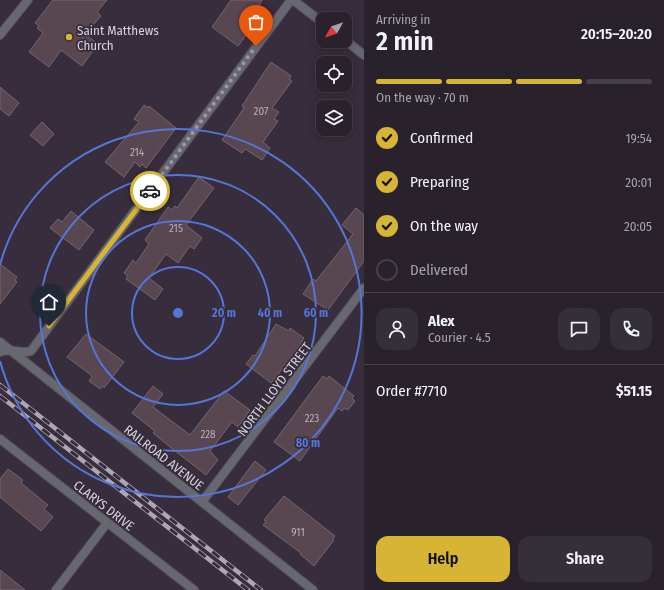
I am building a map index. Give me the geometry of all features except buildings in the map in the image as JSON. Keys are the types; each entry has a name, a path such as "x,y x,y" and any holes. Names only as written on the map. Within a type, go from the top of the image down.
{"street":[{"path":"0,35 28,0"},
{"path":"4,350 26,353 31,351 292,0 316,18"},
{"path":"352,46 364,55"},
{"name":"NORTH LLOYD STREET","path":"202,502 364,288"},
{"name":"RAILROAD AVENUE","path":"0,342 4,350 202,502 313,590"},
{"name":"CLARYS DRIVE","path":"0,439 194,590"},
{"path":"56,590 107,523"}],"railway":[{"path":"0,385 261,590"},
{"path":"0,396 248,590"}],"way so far":[{"path":"150,191 256,46"}],"place":[{"name":"Saint Matthews Church","path":"69,37"}],"route":[{"path":"49,326 150,191"}]}
